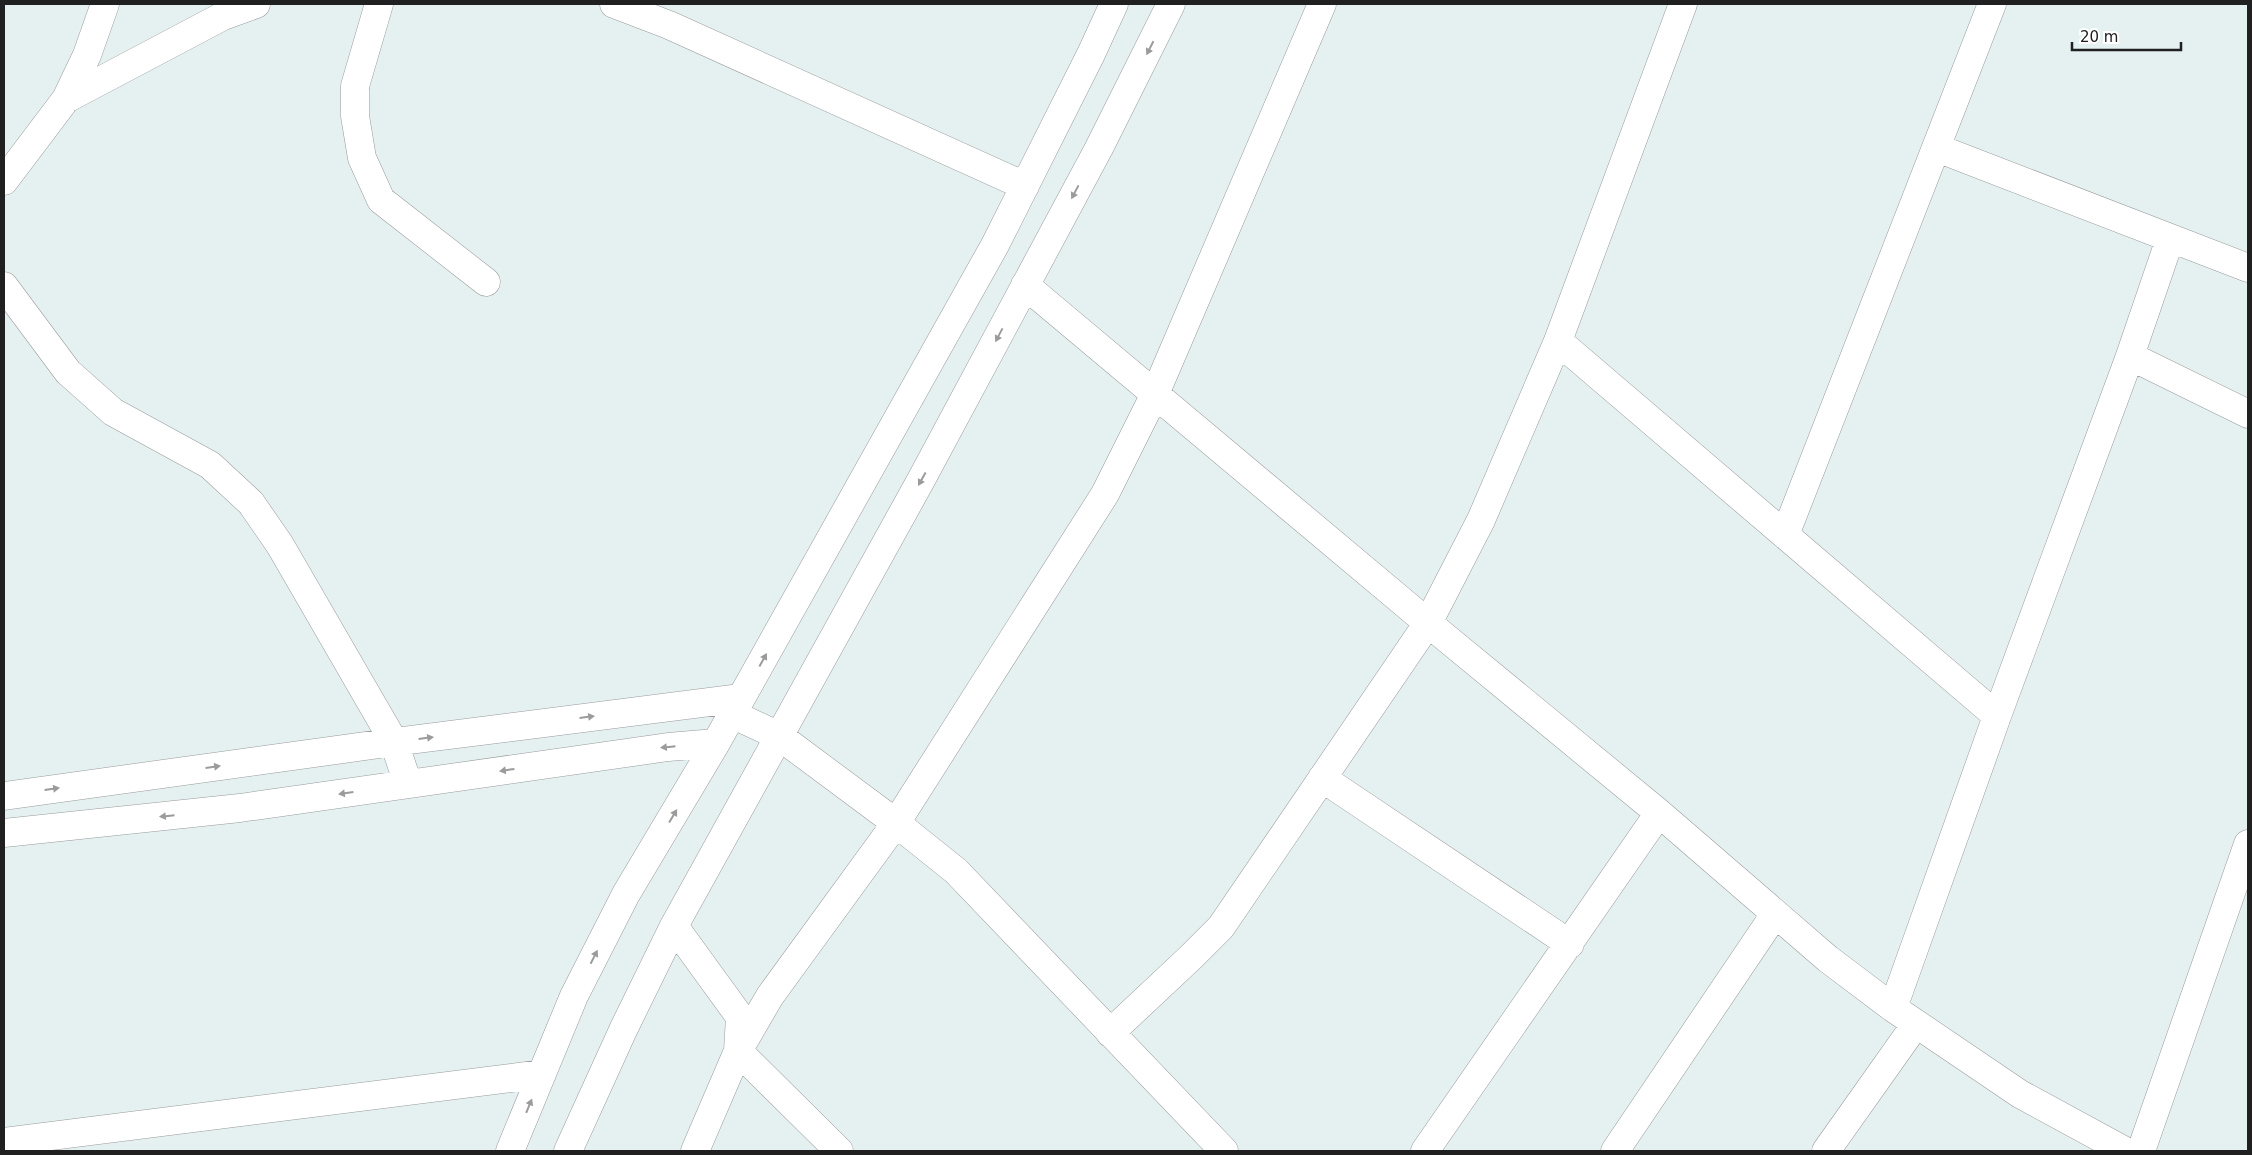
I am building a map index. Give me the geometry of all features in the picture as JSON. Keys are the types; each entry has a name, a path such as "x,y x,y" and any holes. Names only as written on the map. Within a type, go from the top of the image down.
{"street":[{"path":"4,181 66,99 87,55 105,4"},
{"path":"66,99 223,16 256,4"},
{"path":"379,4 355,86 355,116 362,158 381,200 486,282"},
{"path":"614,4 669,25 1025,186"},
{"path":"510,1151 574,996 626,894 716,743 995,245 1091,54 1114,4"},
{"path":"568,1151 624,1028 674,926 922,480 1099,148 1171,4"},
{"path":"695,1151 738,1051 770,996 896,823 1105,494 1155,394 1322,4"},
{"path":"1110,1033 1221,926 1428,623 1481,520 1558,341 1683,4"},
{"path":"1785,535 1992,4"},
{"path":"1937,148 2248,268"},
{"path":"1893,1008 1997,716 2130,356 2170,239"},
{"path":"1025,285 1428,623 1660,813 1828,959 1893,1008 2020,1094 2125,1151"},
{"path":"4,286 68,372 113,412 210,465 252,503 280,545 394,742 408,784"},
{"path":"1558,341 1997,716"},
{"path":"2130,356 2248,414"},
{"path":"4,796 394,742 737,706 896,823 956,871 1224,1151"},
{"path":"4,833 240,808 668,747 716,743"},
{"path":"1322,778 1570,944"},
{"path":"1425,1151 1660,813"},
{"path":"2141,1151 2248,844"},
{"path":"1615,1151 1775,914"},
{"path":"674,926 740,1017 738,1051 838,1151"},
{"path":"1826,1151 1916,1024"},
{"path":"4,1142 111,1140 542,1074"}]}
